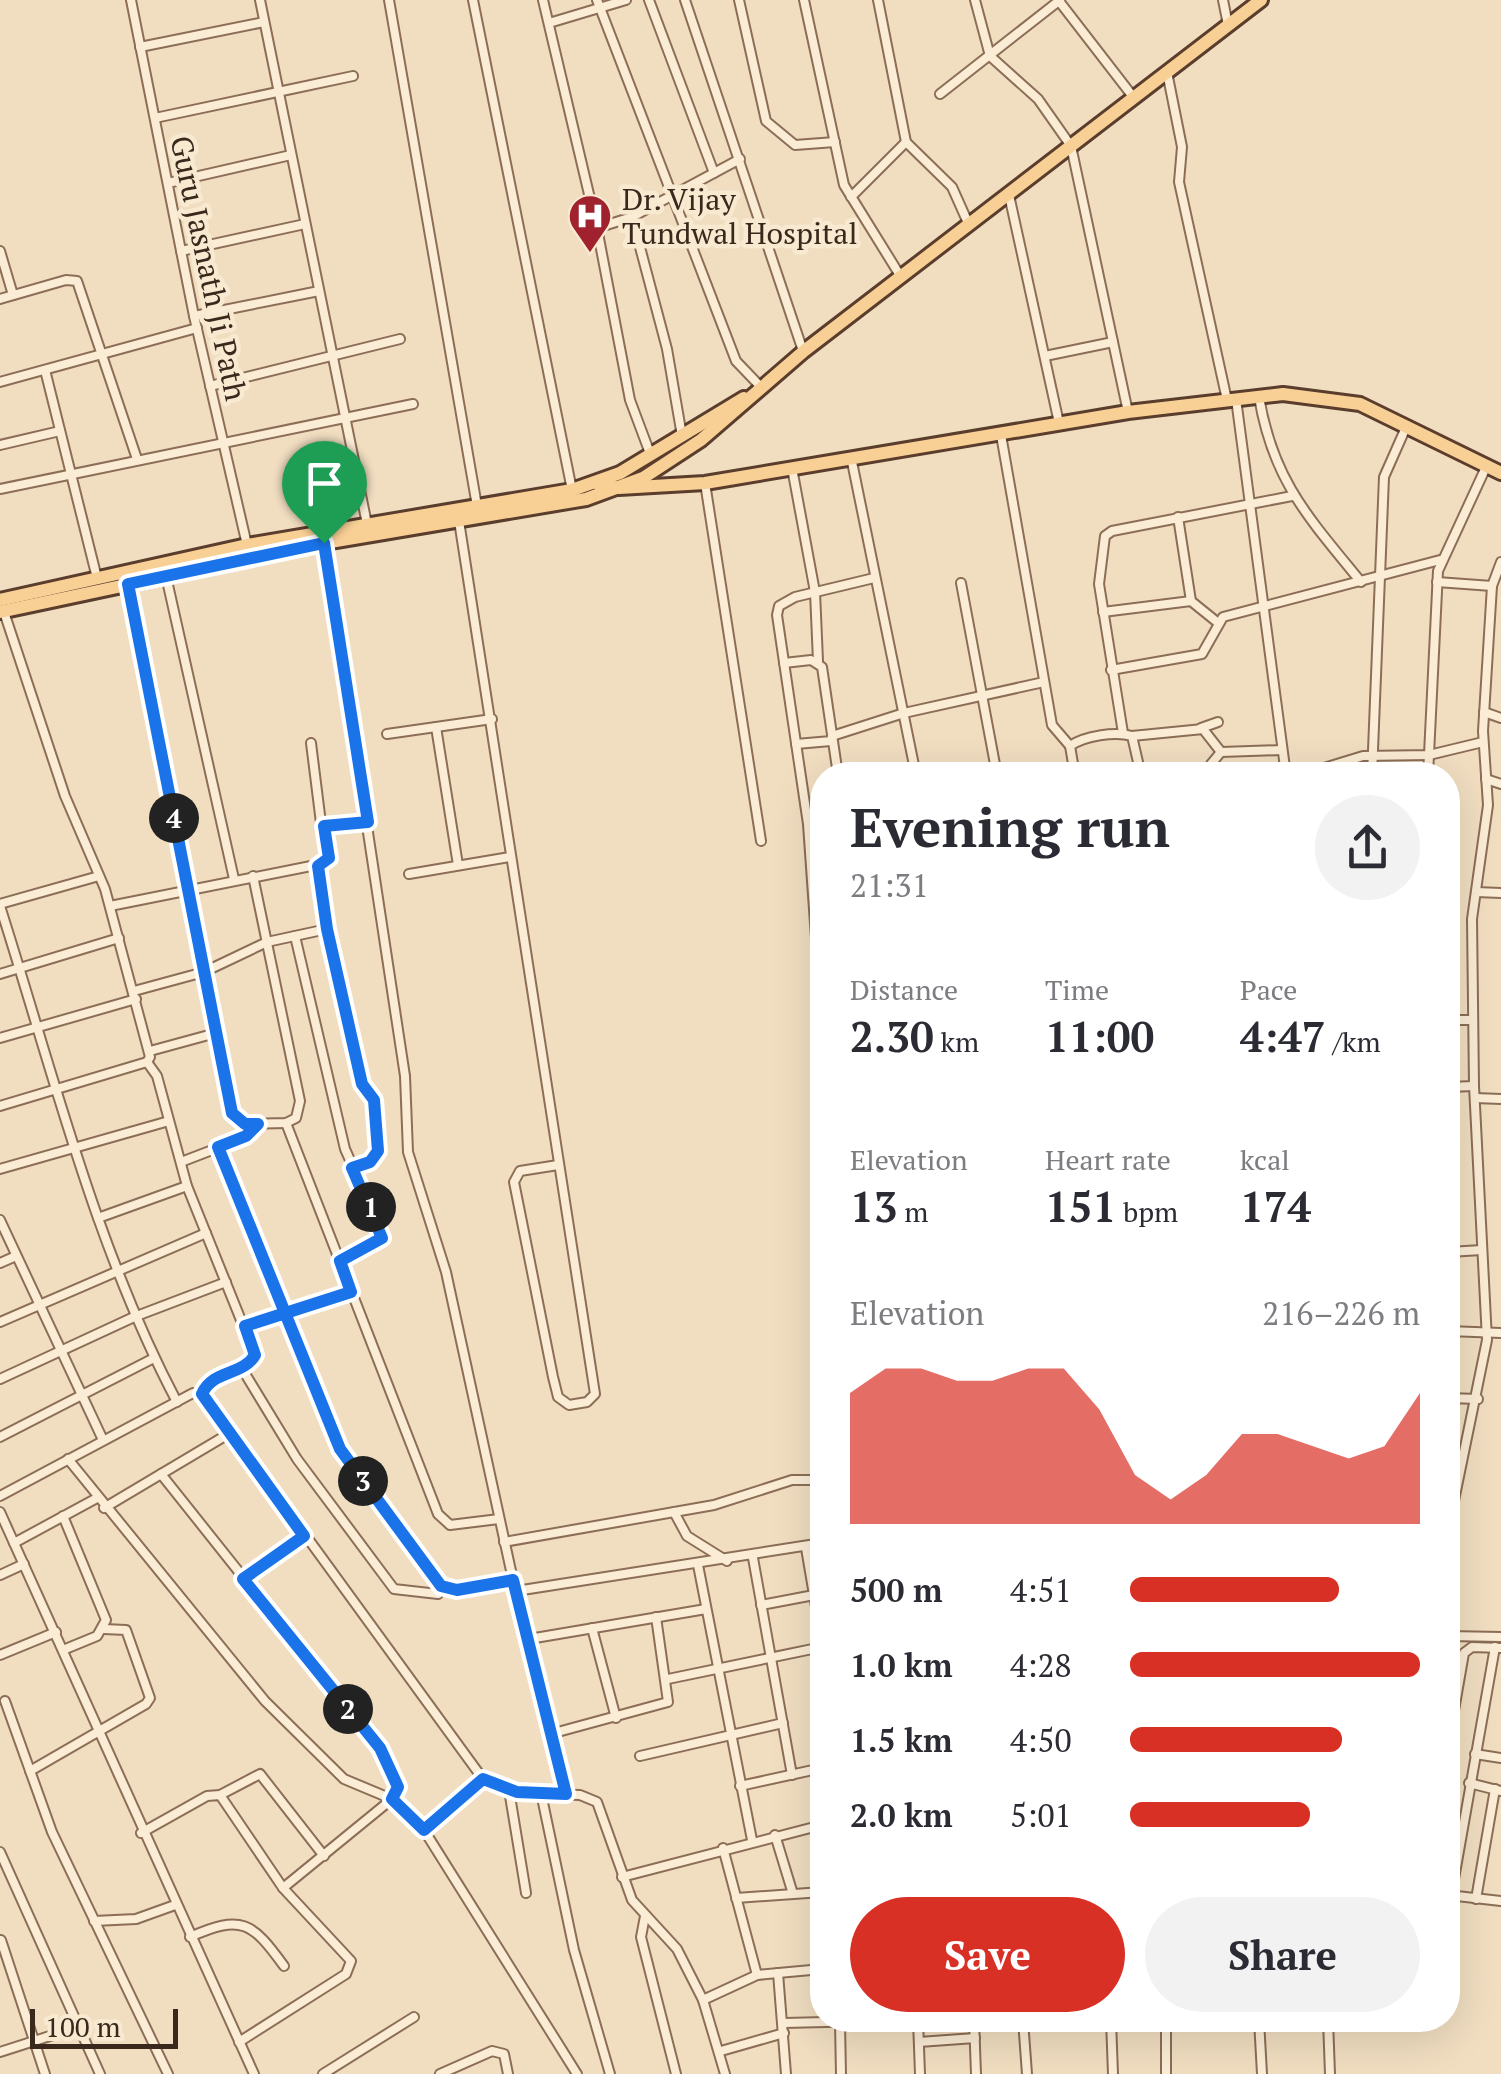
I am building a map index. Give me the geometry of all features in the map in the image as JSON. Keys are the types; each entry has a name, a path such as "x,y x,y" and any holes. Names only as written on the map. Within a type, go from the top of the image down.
{"main road":[{"path":"1,608 324,543 586,499 620,488 701,440 755,390 1261,0"},
{"path":"1,608 97,578 247,545 572,490 596,483 651,456 755,390"},
{"path":"596,483 620,488 706,483 1128,412 1298,395 1360,404 1501,473"}],"street":[{"name":"Guru Jasnath Ji Path","path":"131,0 194,316 247,545"},
{"path":"260,0 367,524"},
{"path":"389,0 477,506"},
{"path":"473,0 572,490"},
{"path":"544,0 597,228 630,400 651,456"},
{"path":"549,23 598,3 626,0"},
{"path":"649,0 714,173"},
{"path":"685,0 804,352"},
{"path":"738,0 766,121 795,145 834,142"},
{"path":"804,0 844,185 901,277"},
{"path":"878,0 906,142 952,187 970,225"},
{"path":"975,0 990,56 1038,98 1071,146 1128,412"},
{"path":"1223,0 1228,25"},
{"path":"940,94 1060,1 1134,98"},
{"path":"598,3 736,361 755,390"},
{"path":"140,47 264,22"},
{"path":"1167,71 1182,148 1182,197 1232,400 1250,506 1284,762"},
{"path":"154,118 352,76"},
{"path":"852,197 906,142"},
{"path":"168,183 291,155"},
{"path":"597,228 632,217 740,159"},
{"path":"1009,195 1059,423"},
{"path":"632,217 667,349 682,436"},
{"path":"181,251 305,224"},
{"path":"0,251 13,295"},
{"path":"0,299 66,280 77,281 105,353 137,458"},
{"path":"194,316 319,290"},
{"path":"0,382 197,328"},
{"path":"210,386 400,339"},
{"path":"1046,356 1113,342"},
{"path":"45,370 97,578"},
{"path":"1259,397 1266,438 1292,496 1361,582"},
{"path":"0,489 414,404"},
{"path":"1374,762 1384,476 1407,425"},
{"path":"0,445 60,432"},
{"path":"1000,435 1054,731 1070,746 1072,762"},
{"path":"850,457 914,762"},
{"path":"1429,762 1440,560 1487,464"},
{"path":"792,467 815,592 818,661 836,762"},
{"path":"706,483 761,841"},
{"path":"1137,762 1112,670 1103,612 1098,576 1105,536 1178,517 1292,496"},
{"path":"1178,517 1191,601 1218,622"},
{"path":"459,521 596,1394 587,1402 569,1405 558,1397 514,1182 520,1171 558,1165"},
{"path":"324,543 405,1076 408,1152 446,1272 504,1542 566,1794"},
{"path":"1112,670 1195,657 1206,649 1218,622 1440,560"},
{"path":"1460,1478 1478,1399 1487,1333 1472,1020 1476,892 1488,805 1482,742 1489,630 1492,586 1501,562"},
{"path":"166,576 234,879"},
{"path":"810,863 779,606 815,592 874,578"},
{"path":"1437,582 1492,586"},
{"path":"961,583 994,762"},
{"path":"128,584 232,1113 245,1124 286,1123 296,1118 300,1101 252,876"},
{"path":"1103,612 1191,601"},
{"path":"1,608 65,796 110,906 150,1051 147,1062"},
{"path":"1489,630 1501,635"},
{"path":"784,664 818,661"},
{"path":"832,736 904,712 1044,682"},
{"path":"1484,712 1501,718"},
{"path":"387,734 492,718"},
{"path":"1070,746 1076,741 1201,728 1218,722"},
{"path":"436,727 458,866"},
{"path":"1201,728 1221,752"},
{"path":"796,744 831,741 832,736"},
{"path":"1351,762 1375,756 1429,755 1482,742"},
{"path":"110,906 234,879 318,866 329,858 312,743"},
{"path":"1213,762 1221,752 1282,750"},
{"path":"1486,779 1501,784"},
{"path":"324,826 368,822"},
{"path":"409,874 510,858"},
{"path":"318,866 327,929 362,1084 374,1100 378,1151 370,1162 352,1168"},
{"path":"99,876 0,905 98,1218 134,1317 177,1402"},
{"path":"1476,892 1501,893"},
{"path":"0,1038 204,972 267,942 327,929"},
{"path":"295,936 352,1168 382,1238 340,1261"},
{"path":"0,974 119,938"},
{"path":"1460,1020 1472,1020"},
{"path":"150,1051 216,1032"},
{"path":"0,1106 147,1062"},
{"path":"0,1496 177,1402 202,1394 212,1378 240,1368 255,1355 187,1186 157,1076 147,1062"},
{"path":"1460,1087 1474,1086"},
{"path":"1475,1098 1501,1099"},
{"path":"0,1169 169,1120"},
{"path":"286,1123 438,1514 450,1525 499,1519"},
{"path":"181,1162 246,1136 258,1124"},
{"path":"218,1147 340,1449 432,1579 457,1590 513,1580"},
{"path":"98,1218 187,1186"},
{"path":"0,1220 58,1351 103,1440"},
{"path":"0,1322 117,1268 206,1234"},
{"path":"1460,1251 1482,1250"},
{"path":"0,1263 16,1256"},
{"path":"0,1379 134,1317 226,1282"},
{"path":"245,1326 351,1292"},
{"path":"1460,1332 1501,1333"},
{"path":"0,1437 154,1358"},
{"path":"240,1368 297,1460 394,1589 438,1594"},
{"path":"202,1394 483,1779 510,1790 566,1794 597,1802 622,1877 645,1916 677,1949 703,2000 725,2074"},
{"path":"1460,1398 1478,1399"},
{"path":"104,1508 230,1433"},
{"path":"68,1458 104,1508 221,1642 265,1701 344,1778 392,1799 424,1830 577,2074"},
{"path":"160,1474 380,1748 398,1787 392,1799 283,1888"},
{"path":"504,1542 714,1505 792,1480 810,1480"},
{"path":"14,1543 96,1498"},
{"path":"0,1512 254,2074"},
{"path":"674,1512 687,1536 728,1561"},
{"path":"63,1516 104,1611 104,1629"},
{"path":"243,1579 304,1536"},
{"path":"516,1591 810,1547"},
{"path":"806,1548 810,1572"},
{"path":"753,1558 792,1774"},
{"path":"0,1575 24,1564"},
{"path":"698,1565 752,1840"},
{"path":"762,1605 810,1596"},
{"path":"529,1639 706,1609"},
{"path":"554,1733 668,1702 668,1679 656,1617"},
{"path":"592,1628 616,1718"},
{"path":"30,1772 150,1698 126,1630 104,1629 64,1650"},
{"path":"0,1656 56,1632"},
{"path":"1460,1636 1501,1637"},
{"path":"668,1679 810,1647"},
{"path":"1460,1676 1464,1653 1472,1647 1498,1648 1460,1834"},
{"path":"5,1701 52,1832 168,2074"},
{"path":"640,1756 783,1723"},
{"path":"1475,1754 1501,1757"},
{"path":"740,1786 810,1770"},
{"path":"142,1833 207,1796 220,1794 260,1774 324,1856"},
{"path":"424,1830 483,1779"},
{"path":"1469,1784 1498,1790 1476,1898"},
{"path":"510,1790 526,1893"},
{"path":"220,1794 283,1888 346,1955 350,1968 240,2042"},
{"path":"541,1794 574,1950 610,2074"},
{"path":"622,1877 810,1828"},
{"path":"775,1835 793,1894"},
{"path":"723,1848 757,1974"},
{"path":"0,1852 100,2074"},
{"path":"736,1898 810,1893"},
{"path":"1460,1897 1501,1902"},
{"path":"94,1920 136,1919 175,1905"},
{"path":"645,1916 641,1938 676,2074"},
{"path":"190,1937 220,1924 236,1923 260,1934 284,1966"},
{"path":"0,1940 45,2074"},
{"path":"703,2000 757,1974 810,1970"},
{"path":"778,1973 786,2074"},
{"path":"323,2074 414,2017"},
{"path":"721,2051 784,2028 810,2026"},
{"path":"0,2052 78,2027"},
{"path":"840,2032 841,2074"},
{"path":"919,2032 920,2074"},
{"path":"975,2032 976,2074"},
{"path":"1024,2032 1027,2074"},
{"path":"1111,2032 1113,2074"},
{"path":"1166,2032 1166,2074"},
{"path":"1260,2032 1262,2074"},
{"path":"1328,2032 1330,2074"},
{"path":"919,2042 975,2038"},
{"path":"440,2074 492,2050 504,2054 508,2074"}],"place":[{"name":"Dr. Vijay Tundwal Hospital","path":"590,254"}],"route":[{"path":"324,543 128,584 232,1113 245,1124 258,1124 246,1136 218,1147 284,1314 310,1378 348,1463 441,1586 457,1590 513,1580 554,1733 566,1794 517,1792 483,1779 424,1830 392,1799 398,1792 397,1780 380,1748 243,1579 304,1536 202,1394 212,1378 252,1362 255,1355 245,1326 284,1314 351,1292 340,1261 382,1238 379,1222 352,1168 376,1158 374,1100 362,1084 327,929 318,866 329,858 324,826 368,822 324,543"}]}
